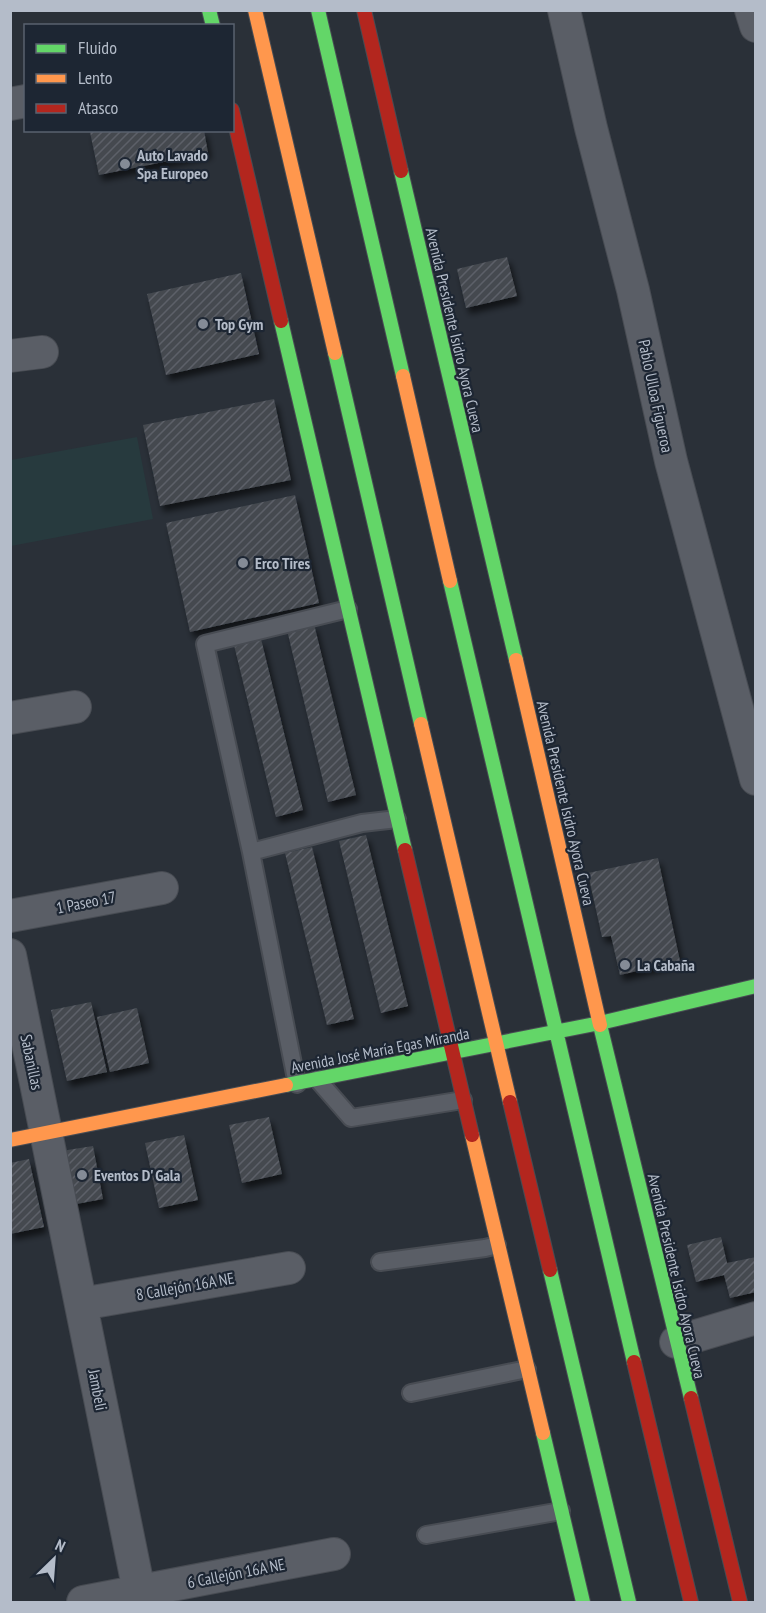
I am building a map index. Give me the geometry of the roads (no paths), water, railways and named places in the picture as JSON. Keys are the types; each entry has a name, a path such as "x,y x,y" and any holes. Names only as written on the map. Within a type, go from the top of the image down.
{"main road":[{"path":"255,10 496,1044 629,1602"},
{"path":"318,10 555,1032 691,1602"},
{"name":"Avenida Presidente Isidro Ayora Cueva","path":"364,10 600,1023 740,1602"},
{"path":"234,119 497,1245 583,1602"},
{"name":"Avenida José María Egas Miranda","path":"10,1140 600,1023 756,986"}],"street":[{"name":"Pablo Ulloa Figueroa","path":"564,10 591,128 633,290 671,461 756,779"},
{"path":"751,10 756,26"},
{"path":"10,356 42,352"},
{"path":"10,718 75,707"},
{"name":"1 Paseo 17","path":"10,916 162,888"},
{"name":"Sabanillas","path":"10,955 47,1133"},
{"name":"Jambeli","path":"47,1133 139,1591"},
{"name":"8 Callejón 16A NE","path":"81,1304 289,1268"},
{"path":"676,1342 756,1318"},
{"name":"6 Callejón 16A NE","path":"139,1591 334,1554"},
{"path":"83,1602 139,1591"}],"lane":[{"path":"297,1084 251,852 205,644 348,609"},
{"path":"251,852 362,823 397,819"},
{"path":"317,1079 351,1118 463,1100"},
{"path":"380,1262 497,1245"},
{"path":"411,1393 527,1369"},
{"path":"426,1536 561,1511"}],"place":[{"name":"Auto Lavado Spa Europeo","path":"125,164"},
{"name":"Top Gym","path":"203,324"},
{"name":"Erco Tires","path":"243,563"},
{"name":"La Cabaña","path":"625,965"},
{"name":"Eventos D' Gala","path":"82,1175"}]}
